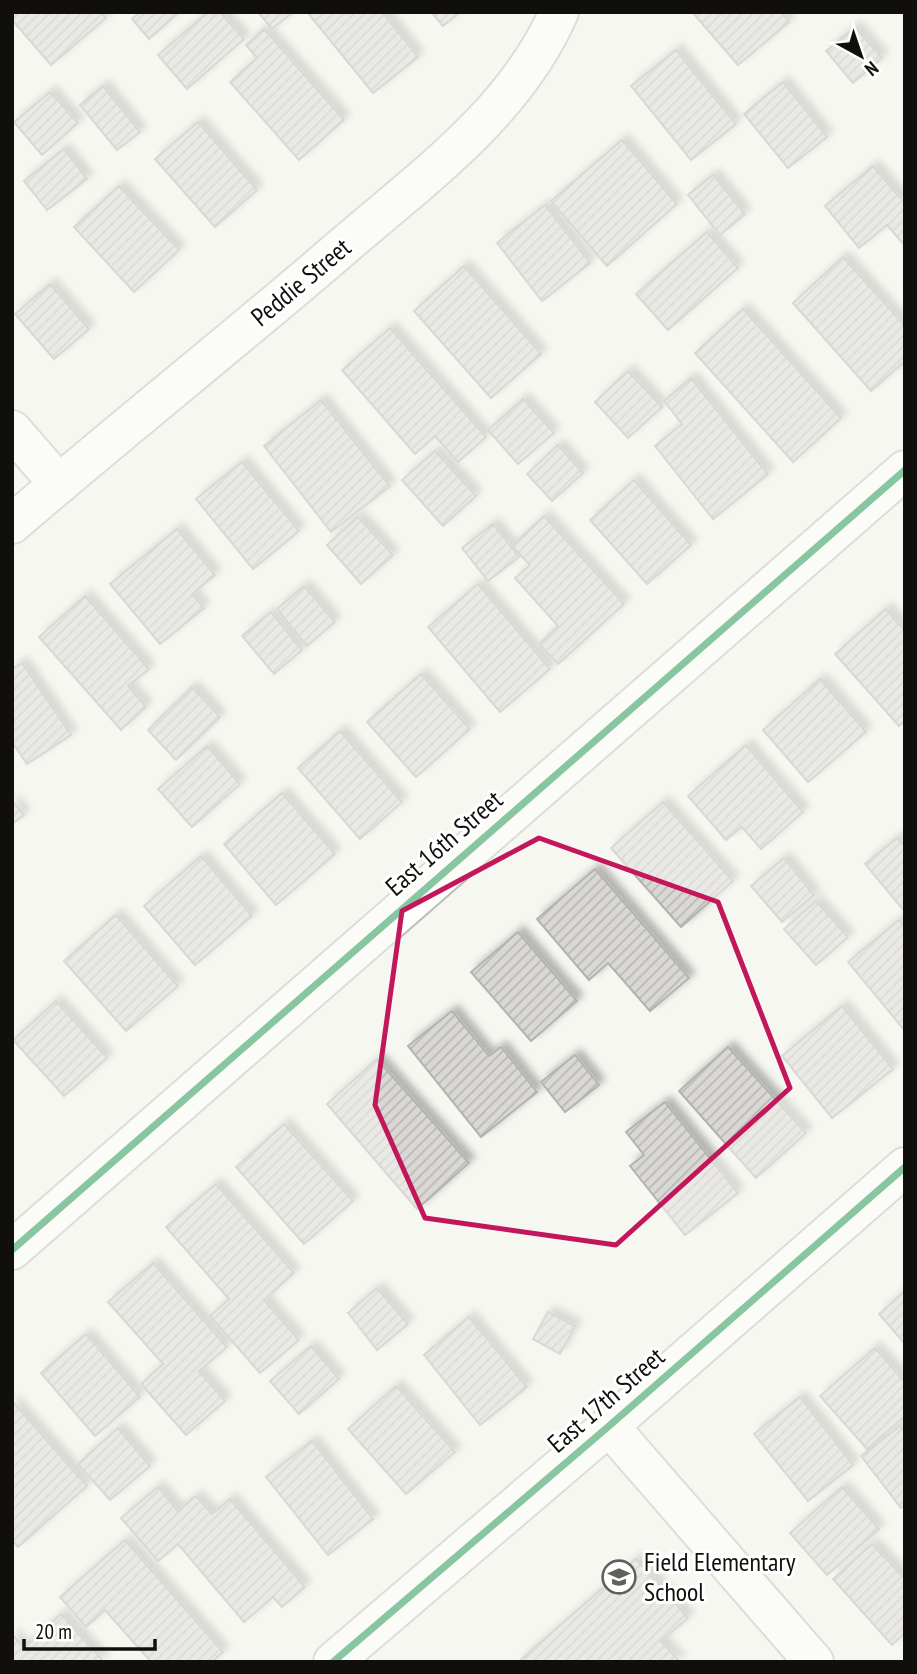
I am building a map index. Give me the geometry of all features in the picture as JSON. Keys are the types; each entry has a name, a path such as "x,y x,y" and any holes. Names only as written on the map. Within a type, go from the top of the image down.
{"street":[{"name":"Peddie Street","path":"12,524 467,140 510,94 550,32 559,12"},
{"path":"12,430 59,484"},
{"name":"East 16th Street","path":"12,1250 905,470"},
{"name":"East 17th Street","path":"333,1662 609,1426 905,1167"},
{"path":"609,1426 814,1662"}],"highlighted area":[{"path":"539,838 718,902 790,1088 616,1245 425,1218 375,1105 402,911"}],"building":[{"path":"12,12 100,12 106,18 51,65 12,20"},
{"path":"140,12 179,12 149,39 132,19"},
{"path":"208,12 220,12 244,39 187,89 158,55"},
{"path":"258,12 293,12 272,29"},
{"path":"307,12 382,12 418,57 373,93"},
{"path":"431,12 460,12 443,26"},
{"path":"692,12 781,12 789,22 738,65"},
{"path":"855,27 882,58 853,83 826,51"},
{"path":"264,29 344,120 299,160 230,82 257,58 246,45"},
{"path":"676,50 736,124 691,160 631,86"},
{"path":"783,82 827,137 788,168 744,114"},
{"path":"103,86 140,132 117,150 80,105"},
{"path":"50,92 78,123 42,155 14,122"},
{"path":"198,122 257,190 215,227 155,159"},
{"path":"622,140 677,204 607,266 551,201"},
{"path":"64,149 87,179 47,210 24,181"},
{"path":"873,166 900,198 905,194 905,246 887,225 859,248 825,206"},
{"path":"713,175 745,214 720,235 688,195"},
{"path":"119,186 179,250 134,292 74,227"},
{"path":"545,205 590,263 542,301 497,243"},
{"path":"707,232 738,268 668,330 636,294"},
{"path":"843,257 905,326 905,361 871,391 793,303"},
{"path":"464,266 541,354 491,398 414,311"},
{"path":"50,284 89,329 54,359 15,314"},
{"path":"743,309 841,418 793,462 695,353"},
{"path":"390,328 486,437 458,462 435,436 415,454 342,370"},
{"path":"628,371 662,407 628,438 595,402"},
{"path":"691,378 768,474 713,519 655,446 682,424 664,401"},
{"path":"523,399 554,433 518,464 488,430"},
{"path":"321,400 390,486 331,532 264,446"},
{"path":"558,445 583,473 552,501 527,474"},
{"path":"435,451 476,496 443,526 402,480"},
{"path":"242,462 299,531 253,569 196,499"},
{"path":"634,480 691,545 647,584 590,520"},
{"path":"544,516 624,604 558,664 539,644 558,626 515,578 530,565 512,546"},
{"path":"358,517 393,555 361,584 327,545"},
{"path":"493,524 519,557 488,581 462,548"},
{"path":"177,529 215,575 192,594 204,608 160,644 110,584"},
{"path":"478,584 550,669 500,712 428,627"},
{"path":"304,586 335,622 307,646 277,609"},
{"path":"85,596 149,669 128,686 146,707 121,730 39,637"},
{"path":"886,609 905,631 905,721 899,726 835,654"},
{"path":"271,612 302,650 274,674 242,636"},
{"path":"22,663 71,735 27,764 12,742 12,669"},
{"path":"421,674 470,729 416,777 367,722"},
{"path":"820,679 866,732 808,782 763,730"},
{"path":"192,687 220,717 176,760 148,730"},
{"path":"340,731 402,802 360,839 298,768"},
{"path":"746,745 803,812 761,849 742,827 726,840 688,796"},
{"path":"207,746 240,784 192,827 158,789"},
{"path":"282,793 335,854 276,905 224,844"},
{"path":"12,801 24,815 12,824"},
{"path":"663,802 733,881 681,927 611,848"},
{"path":"897,838 905,847 905,912 865,864"},
{"path":"201,856 252,916 195,965 144,906"},
{"path":"784,858 814,895 782,922 751,886"},
{"path":"595,869 689,978 650,1011 608,963 589,980 537,919"},
{"path":"816,901 848,937 816,965 784,929"},
{"path":"116,915 178,986 126,1031 64,961"},
{"path":"899,920 905,927 905,1031 848,962"},
{"path":"518,932 577,1001 531,1041 471,972"},
{"path":"56,1001 107,1058 64,1096 13,1040"},
{"path":"842,1006 893,1069 832,1118 782,1056"},
{"path":"452,1011 489,1056 501,1047 537,1092 481,1137 408,1046"},
{"path":"728,1047 806,1133 756,1178 679,1091"},
{"path":"575,1055 599,1085 565,1112 541,1082"},
{"path":"377,1059 469,1163 417,1209 327,1104"},
{"path":"665,1102 738,1193 685,1235 630,1166 644,1155 626,1132"},
{"path":"284,1124 353,1201 304,1244 236,1167"},
{"path":"216,1184 294,1273 264,1300 299,1340 260,1373 210,1316 229,1299 166,1227"},
{"path":"153,1263 227,1347 199,1371 225,1401 186,1435 141,1384 163,1364 108,1302"},
{"path":"377,1288 408,1324 377,1350 348,1313"},
{"path":"905,1291 905,1344 879,1314"},
{"path":"548,1312 575,1326 560,1354 533,1339"},
{"path":"469,1317 527,1387 480,1425 424,1355"},
{"path":"86,1334 140,1397 95,1436 41,1373"},
{"path":"311,1346 339,1379 299,1414 270,1381"},
{"path":"875,1348 905,1382 905,1416 867,1449 820,1396"},
{"path":"396,1386 455,1452 406,1494 348,1429"},
{"path":"800,1397 853,1465 808,1501 754,1434"},
{"path":"12,1401 87,1486 18,1547 12,1540"},
{"path":"900,1426 905,1432 905,1505 901,1508 861,1456"},
{"path":"118,1428 150,1466 110,1500 78,1464"},
{"path":"312,1441 373,1519 328,1555 266,1477"},
{"path":"158,1487 178,1511 196,1496 212,1514 230,1499 305,1587 282,1607 273,1597 244,1622 178,1544 158,1561 121,1518"},
{"path":"842,1487 879,1529 827,1575 790,1533"},
{"path":"125,1540 223,1652 212,1662 151,1662 105,1610 86,1627 60,1597"},
{"path":"872,1544 905,1579 905,1633 892,1645 833,1579"},
{"path":"636,1559 688,1618 661,1641 680,1662 518,1662"},
{"path":"61,1614 104,1662 12,1662 12,1634 24,1648"}],"cycle path":[{"path":"12,1250 905,470"},
{"path":"333,1662 609,1426 905,1167"}],"place":[{"name":"Field Elementary School","path":"619,1577"}]}
